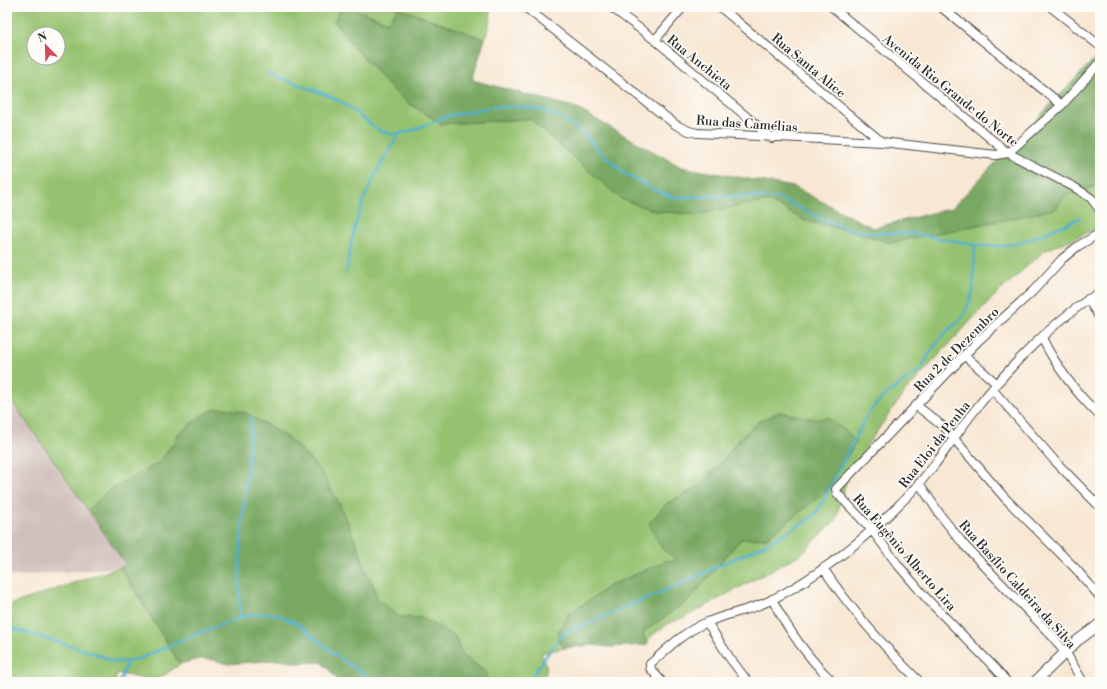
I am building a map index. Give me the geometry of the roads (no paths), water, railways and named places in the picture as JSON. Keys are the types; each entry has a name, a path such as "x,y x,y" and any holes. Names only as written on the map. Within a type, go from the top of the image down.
{"street":[{"name":"Rua das Camélias","path":"525,7 682,129 697,133 772,138 882,142 996,155 1008,153"},
{"name":"Rua Anchieta","path":"611,7 654,40 772,138"},
{"path":"654,40 683,7"},
{"name":"Rua Santa Alice","path":"720,7 882,142"},
{"name":"Avenida Rio Grande do Norte","path":"832,7 1008,153 1074,187 1091,198 1100,210"},
{"path":"941,7 1062,105"},
{"path":"1052,7 1100,46"},
{"path":"1008,153 1062,105 1100,62"},
{"name":"Rua 2 de Dezembro","path":"836,489 917,406 964,355 1033,291 1068,254 1100,233"},
{"name":"Rua Eloi da Penha","path":"662,682 650,668 650,664 685,634 707,622 757,606 792,589 823,568 872,530 920,483 995,386 1042,338 1088,299 1100,292"},
{"path":"1088,299 1100,318"},
{"path":"1042,338 1058,368 1087,404 1100,416"},
{"path":"964,355 995,386 1054,460 1100,507"},
{"path":"917,406 939,423 954,438 1004,497 1076,569 1100,597"},
{"name":"Rua Basílio Caldeira da Silva","path":"920,483 941,516 965,546 1044,627 1065,653 1083,682"},
{"name":"Rua Eugênio Alberto Lira","path":"836,489 837,493 872,530 912,582 1007,682"},
{"path":"823,568 863,623 892,655 920,682"},
{"path":"772,600 795,639 833,682"},
{"path":"707,622 748,682"},
{"path":"1035,682 1065,653 1100,624"}],"waterway":[{"path":"267,73 327,95 343,103 378,130 390,134 399,134 410,131 448,116 491,107 525,107 544,111 560,117 577,128 624,173 654,190 673,197 743,196 781,199 845,229 863,232 914,234 982,246 1000,246 1016,244 1080,218"},
{"path":"346,272 354,232 363,202 380,167 399,134"},
{"path":"528,682 559,638 567,632 667,590 764,545 810,519 817,512 868,413 885,395 918,372 943,335 962,318 973,291 975,245"},
{"path":"240,618 240,549 251,417"},
{"path":"7,627 91,652 114,662 125,662 141,658 199,633 240,618 266,613 278,615 298,624 338,657 376,682"},
{"path":"120,682 127,662"}]}
